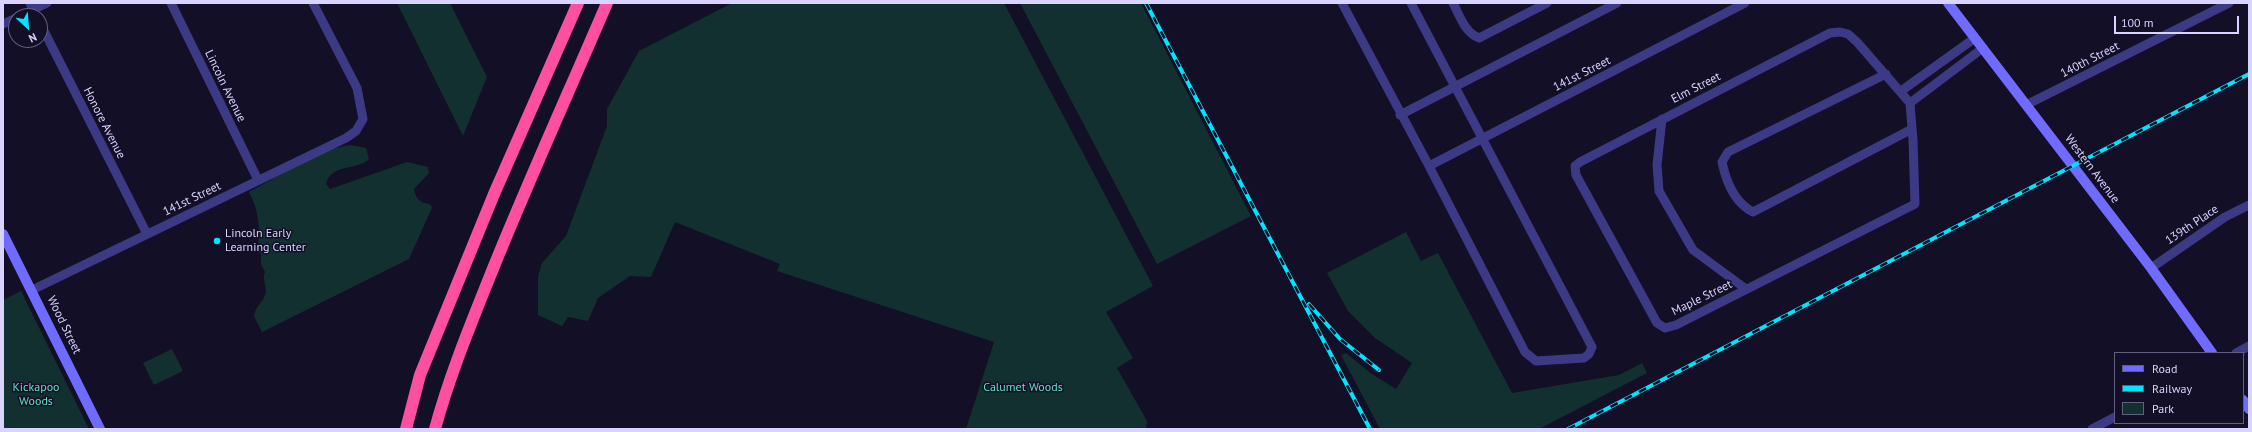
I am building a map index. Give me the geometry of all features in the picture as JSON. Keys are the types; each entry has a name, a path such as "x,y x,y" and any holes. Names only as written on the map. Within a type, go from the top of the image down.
{"highway":[{"path":"406,429 426,360 494,194 578,3"},
{"path":"435,429 442,404 476,312 513,219 607,3"}],"main road":[{"name":"Western Avenue","path":"1952,4 1975,38 2151,268 2211,352"},
{"name":"Wood Street","path":"3,234 6,247 32,290 100,429"}],"street":[{"path":"37,8 47,3"},
{"name":"Lincoln Avenue","path":"171,3 258,180"},
{"name":"141st Street","path":"32,290 346,138 360,125 363,112 357,88 313,3"},
{"path":"1342,3 1400,115 1429,166 1525,352 1536,361 1584,358 1589,354 1592,347 1481,139 1411,3"},
{"path":"1453,3 1467,30 1472,36 1479,38 1547,3"},
{"path":"1400,115 1455,88 1617,3"},
{"name":"141st Street","path":"1429,166 1745,3"},
{"name":"140th Street","path":"2026,105 2229,3"},
{"name":"Elm Street","path":"1575,166 1662,119 1830,33 1840,32 1848,34 1886,74"},
{"path":"1901,91 1975,38"},
{"name":"Honore Avenue","path":"48,39 147,234"},
{"path":"1910,103 1983,48"},
{"path":"1886,74 1901,91 1910,103 1912,129 1753,212 1746,208 1738,199 1725,178 1722,162 1728,152 1886,74"},
{"path":"1662,119 1657,165 1659,191 1693,250 1746,289"},
{"name":"Maple Street","path":"1575,166 1576,175 1657,323 1665,328 1676,325 1915,204 1912,129"},
{"name":"139th Place","path":"2151,268 2225,217 2249,205"},
{"path":"2238,352 2249,346"},
{"path":"2092,429 2114,418"}],"green space":[{"path":"397,3 450,3 487,77 463,136"},
{"name":"Calumet Woods","path":"732,3 1004,3 1153,286 1106,312 1133,358 1117,368 1147,421 1146,429 966,429 994,342 777,271 780,264 675,222 651,277 630,276 598,298 588,321 568,317 562,326 538,315 538,276 542,263 566,236 607,126 607,109 639,51"},
{"path":"1020,3 1141,3 1251,216 1157,264"},
{"path":"350,145 366,148 369,159 364,163 333,173 329,177 326,184 330,189 407,162 428,167 429,173 414,189 419,200 430,204 432,208 409,259 262,332 254,316 256,309 264,298 266,291 264,277 265,272 261,264 261,254 257,251 259,236 258,221 255,206 249,192 312,158"},
{"path":"1406,232 1421,261 1438,253 1512,393 1619,375 1642,363 1647,373 1539,429 1380,429 1341,355 1346,353 1372,374 1396,389 1412,363 1375,338 1348,311 1327,273"},
{"name":"Kickapoo Woods","path":"21,291 89,429 3,429 3,300"},
{"path":"172,349 183,371 154,385 143,363"}],"railway":[{"path":"1146,3 1370,429"},
{"path":"1568,429 2249,74"},
{"path":"1309,304 1340,339 1379,370"}],"place":[{"name":"Lincoln Early Learning Center","path":"217,241"}]}
